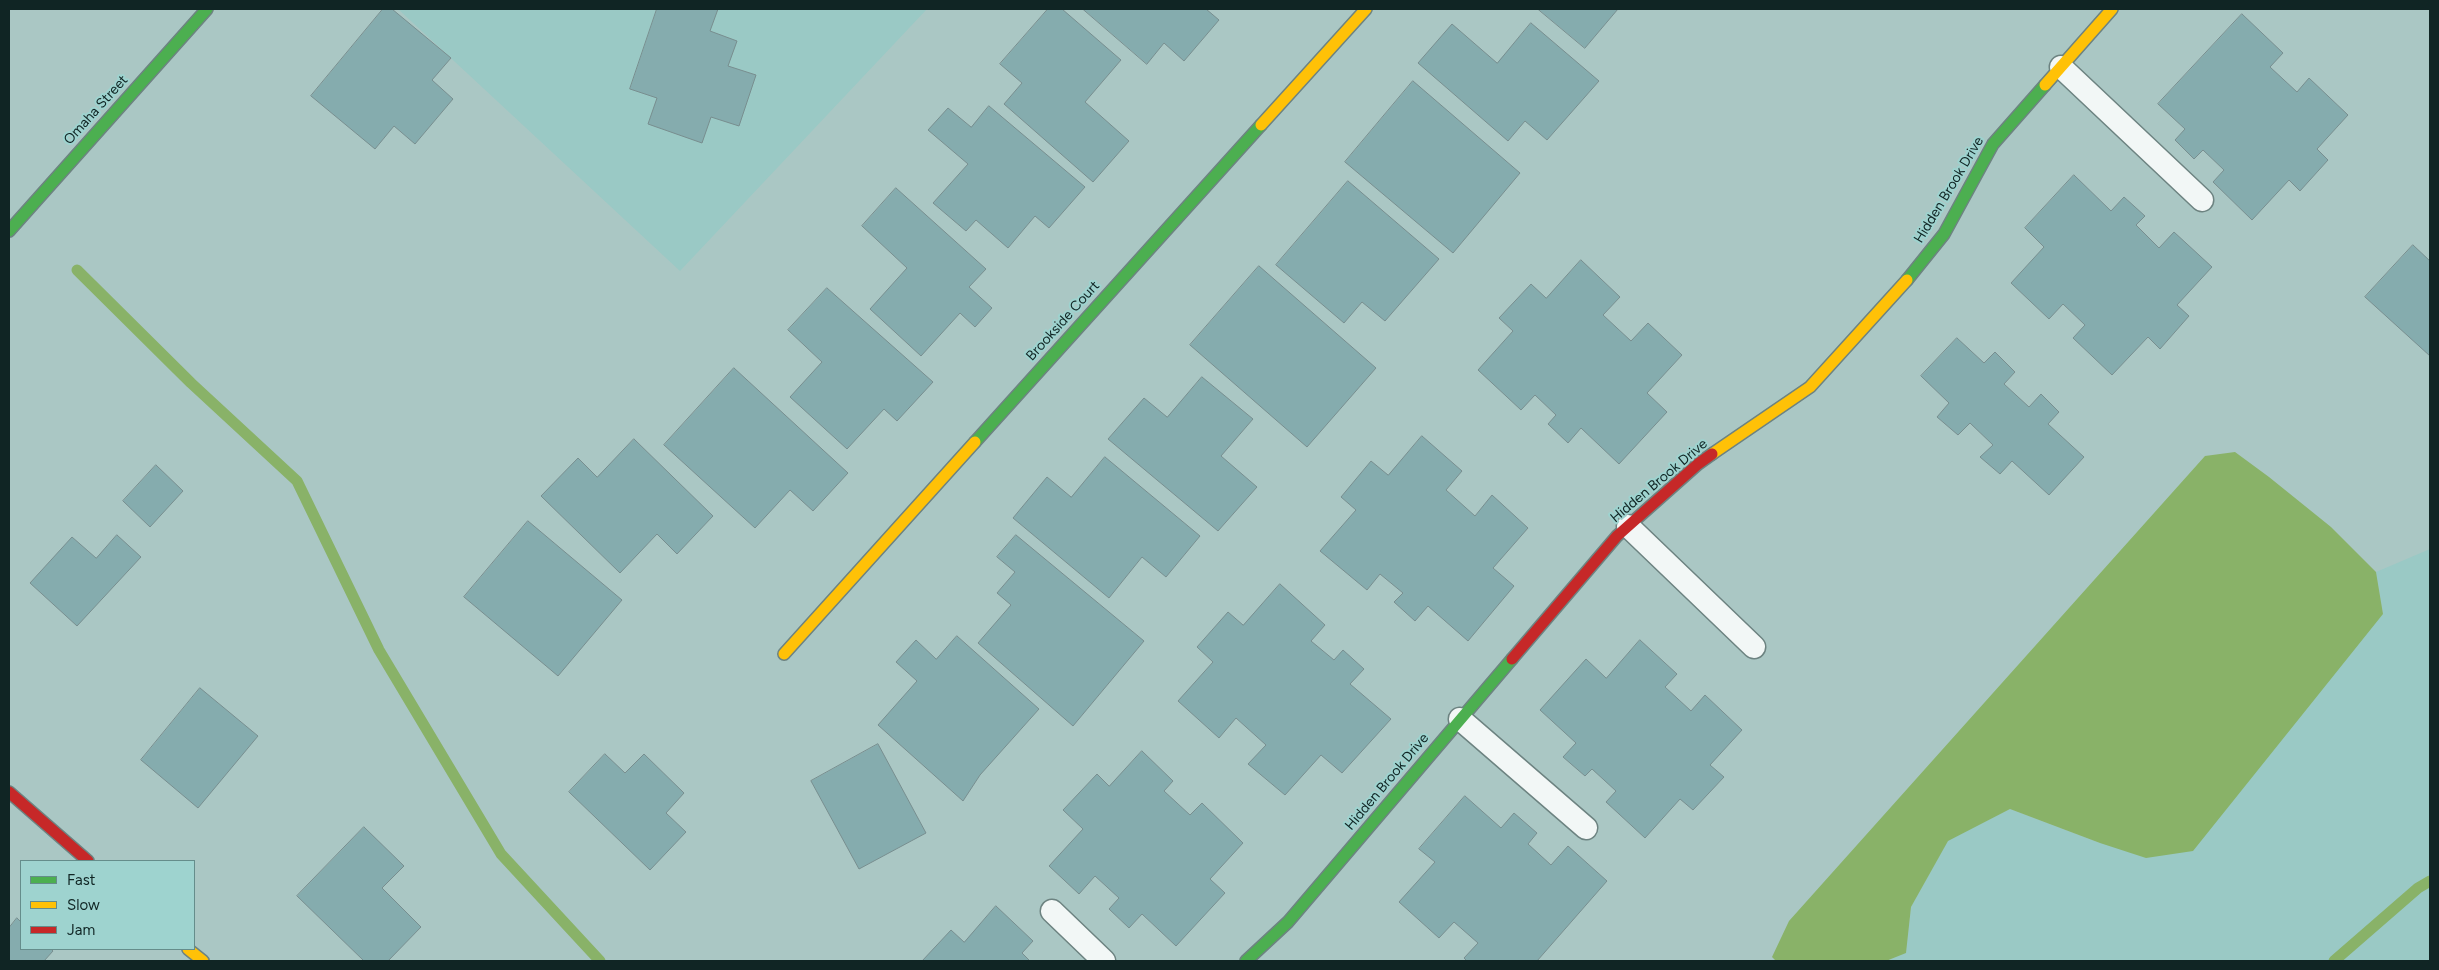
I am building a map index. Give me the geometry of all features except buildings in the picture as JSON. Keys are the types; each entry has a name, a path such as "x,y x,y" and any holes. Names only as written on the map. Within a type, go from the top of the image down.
{"street":[{"name":"Omaha Street","path":"9,231 206,9"},
{"name":"Brookside Court","path":"784,654 1366,9"},
{"name":"Hidden Brook Drive","path":"1246,961 1288,922 1611,543 1698,464 1810,387 1929,255 1944,234 1993,144 2112,9"},
{"path":"9,792 87,860"},
{"path":"189,950 203,961"}],"lane":[{"path":"2061,67 2202,200"},
{"path":"1628,526 1754,648"},
{"path":"1460,719 1586,828"},
{"path":"1052,911 1104,961"}],"shaded area":[{"path":"398,9 927,9 680,271"},
{"path":"2235,452 2331,527 2376,572 2383,614 2193,851 2146,858 2010,809 1948,841 1911,907 1906,953 1886,961 1776,961 1772,957 1789,921 2205,456"},
{"path":"2430,549 2430,961 1887,961 1906,952 1911,907 1948,840 2010,809 2100,843 2383,614 2376,572"}],"waterway":[{"path":"77,270 191,383 297,481 379,650 501,854 600,961"},
{"path":"2334,961 2418,888 2430,881"}],"traffic: fast":[{"path":"9,231 207,9"},
{"path":"1907,280 1944,234 1993,144 2045,85"},
{"path":"975,442 1261,125"},
{"path":"1246,961 1288,922 1512,659"}],"traffic: slow":[{"path":"1261,125 1366,9"},
{"path":"2045,85 2112,9"},
{"path":"1712,454 1810,387 1907,280"},
{"path":"784,654 975,442"},
{"path":"189,950 203,961"}],"traffic: jam":[{"path":"1512,659 1617,536 1698,464 1712,454"},
{"path":"9,792 87,860"}]}
